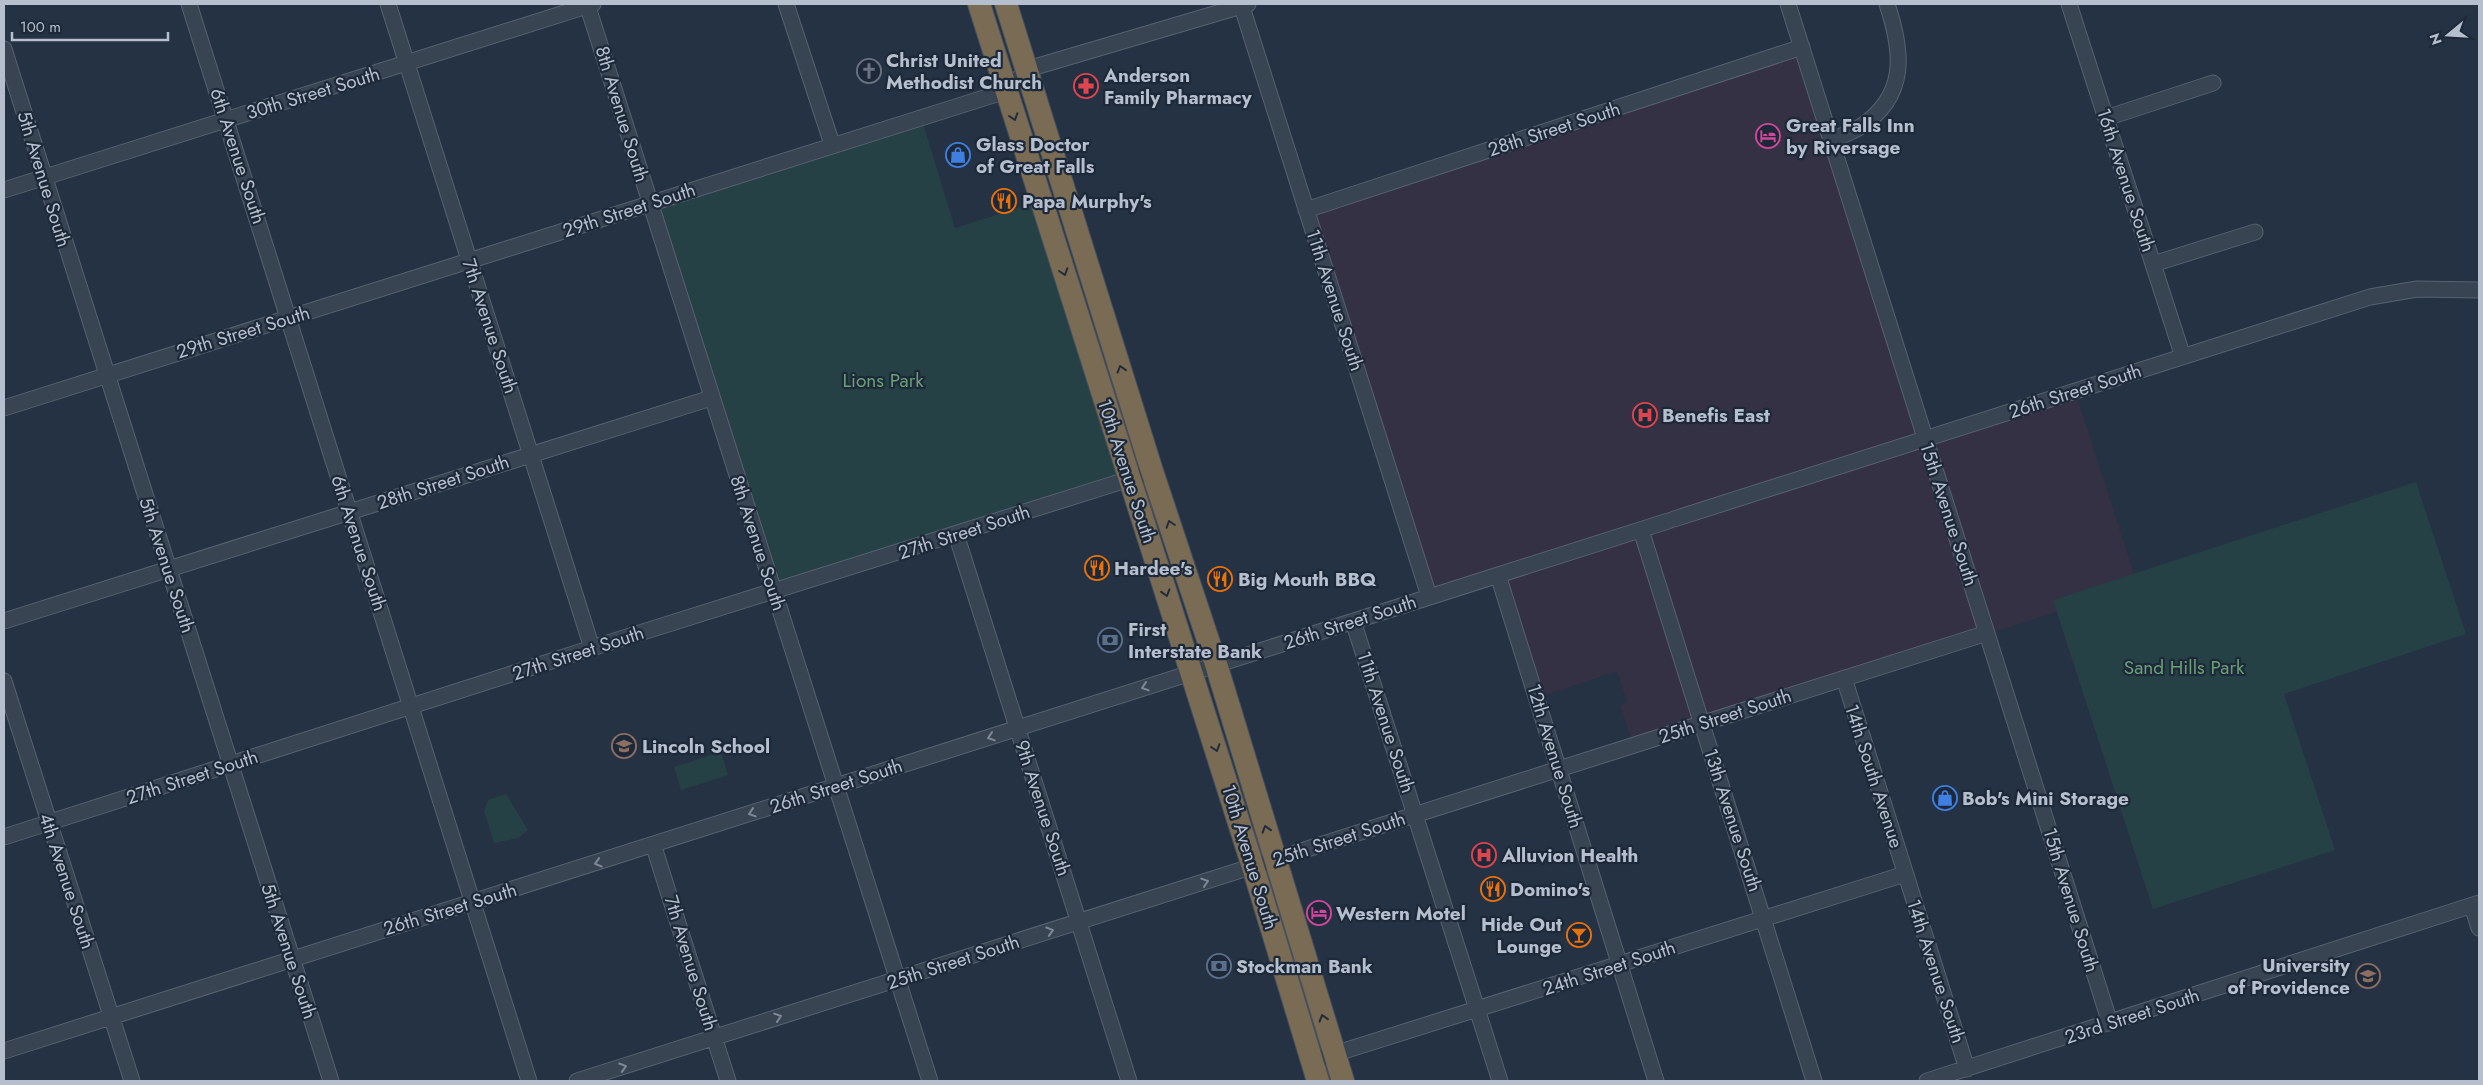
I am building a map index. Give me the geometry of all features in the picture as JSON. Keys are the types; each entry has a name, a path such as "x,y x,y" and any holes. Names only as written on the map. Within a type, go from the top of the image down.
{"highway":[{"name":"10th Avenue South","path":"979,4 1253,867 1315,1071"},
{"name":"10th Avenue South","path":"1006,4 1028,69 1152,471 1216,664 1343,1081"}],"street":[{"name":"6th Avenue South","path":"189,4 530,1081"},
{"name":"7th Avenue South","path":"388,4 592,648"},
{"name":"30th Street South","path":"4,190 406,64 589,4"},
{"name":"8th Avenue South","path":"589,4 711,398 930,1081"},
{"path":"786,4 832,144"},
{"name":"29th Street South","path":"4,408 1006,90 1028,69 1244,4"},
{"name":"11th Avenue South","path":"1244,4 1306,210 1429,596"},
{"name":"15th Avenue South","path":"1788,4 2110,1023"},
{"path":"1831,140 1859,128 1876,114 1889,99 1898,76 1899,51 1888,4"},
{"name":"16th Avenue South","path":"2069,4 2183,357"},
{"name":"28th Street South","path":"1306,210 1802,48"},
{"name":"5th Avenue South","path":"4,49 43,178 331,1081"},
{"path":"2106,118 2214,83"},
{"path":"2153,264 2255,232"},
{"name":"26th Street South","path":"4,1051 2377,295 2417,289 2479,290"},
{"name":"28th Street South","path":"4,621 711,398"},
{"name":"27th Street South","path":"4,837 1152,471"},
{"name":"13th Avenue South","path":"1641,530 1814,1081"},
{"name":"9th Avenue South","path":"956,534 1129,1081"},
{"name":"12th Avenue South","path":"1498,575 1656,1081"},
{"name":"11th Avenue South","path":"1353,621 1500,1081"},
{"name":"25th Street South","path":"577,1081 1987,633"},
{"name":"14th South Avenue","path":"1844,678 1905,874"},
{"name":"4th Avenue South","path":"4,681 132,1081"},
{"name":"7th Avenue South","path":"653,844 728,1081"},
{"name":"24th Street South","path":"1315,1071 1334,1054 1905,874"},
{"name":"14th Avenue South","path":"1905,874 1967,1069"},
{"path":"2476,904 2479,928"},
{"name":"23rd Street South","path":"1927,1081 2476,904"}],"shaded area":[{"name":"Benefis East","path":"1802,47 1925,438 2075,391 2134,574 2053,600 2057,612 1633,745 1620,705 1627,702 1617,671 1537,698 1498,575 1429,596 1306,210"}],"green space":[{"name":"Lions Park","path":"921,117 955,228 1041,201 1130,479 774,592 650,203"},
{"name":"Sand Hills Park","path":"2416,482 2466,634 2284,694 2335,850 2153,909 2053,600"},
{"path":"721,752 728,775 681,790 674,767"},
{"path":"506,794 528,830 518,838 494,843 484,811 488,800"}],"place":[{"name":"Christ United Methodist Church","path":"869,71"},
{"name":"Anderson Family Pharmacy","path":"1086,86"},
{"name":"Great Falls Inn by Riversage","path":"1768,136"},
{"name":"Glass Doctor of Great Falls","path":"958,155"},
{"name":"Papa Murphy's","path":"1004,201"},
{"name":"Benefis East","path":"1645,415"},
{"name":"Hardee's","path":"1097,568"},
{"name":"Big Mouth BBQ","path":"1220,579"},
{"name":"First Interstate Bank","path":"1110,640"},
{"name":"Lincoln School","path":"624,746"},
{"name":"Bob's Mini Storage","path":"1945,798"},
{"name":"Alluvion Health","path":"1484,855"},
{"name":"Domino's","path":"1493,889"},
{"name":"Western Motel","path":"1319,913"},
{"name":"Hide Out Lounge","path":"1579,935"},
{"name":"Stockman Bank","path":"1219,966"},
{"name":"University of Providence","path":"2368,976"}]}
